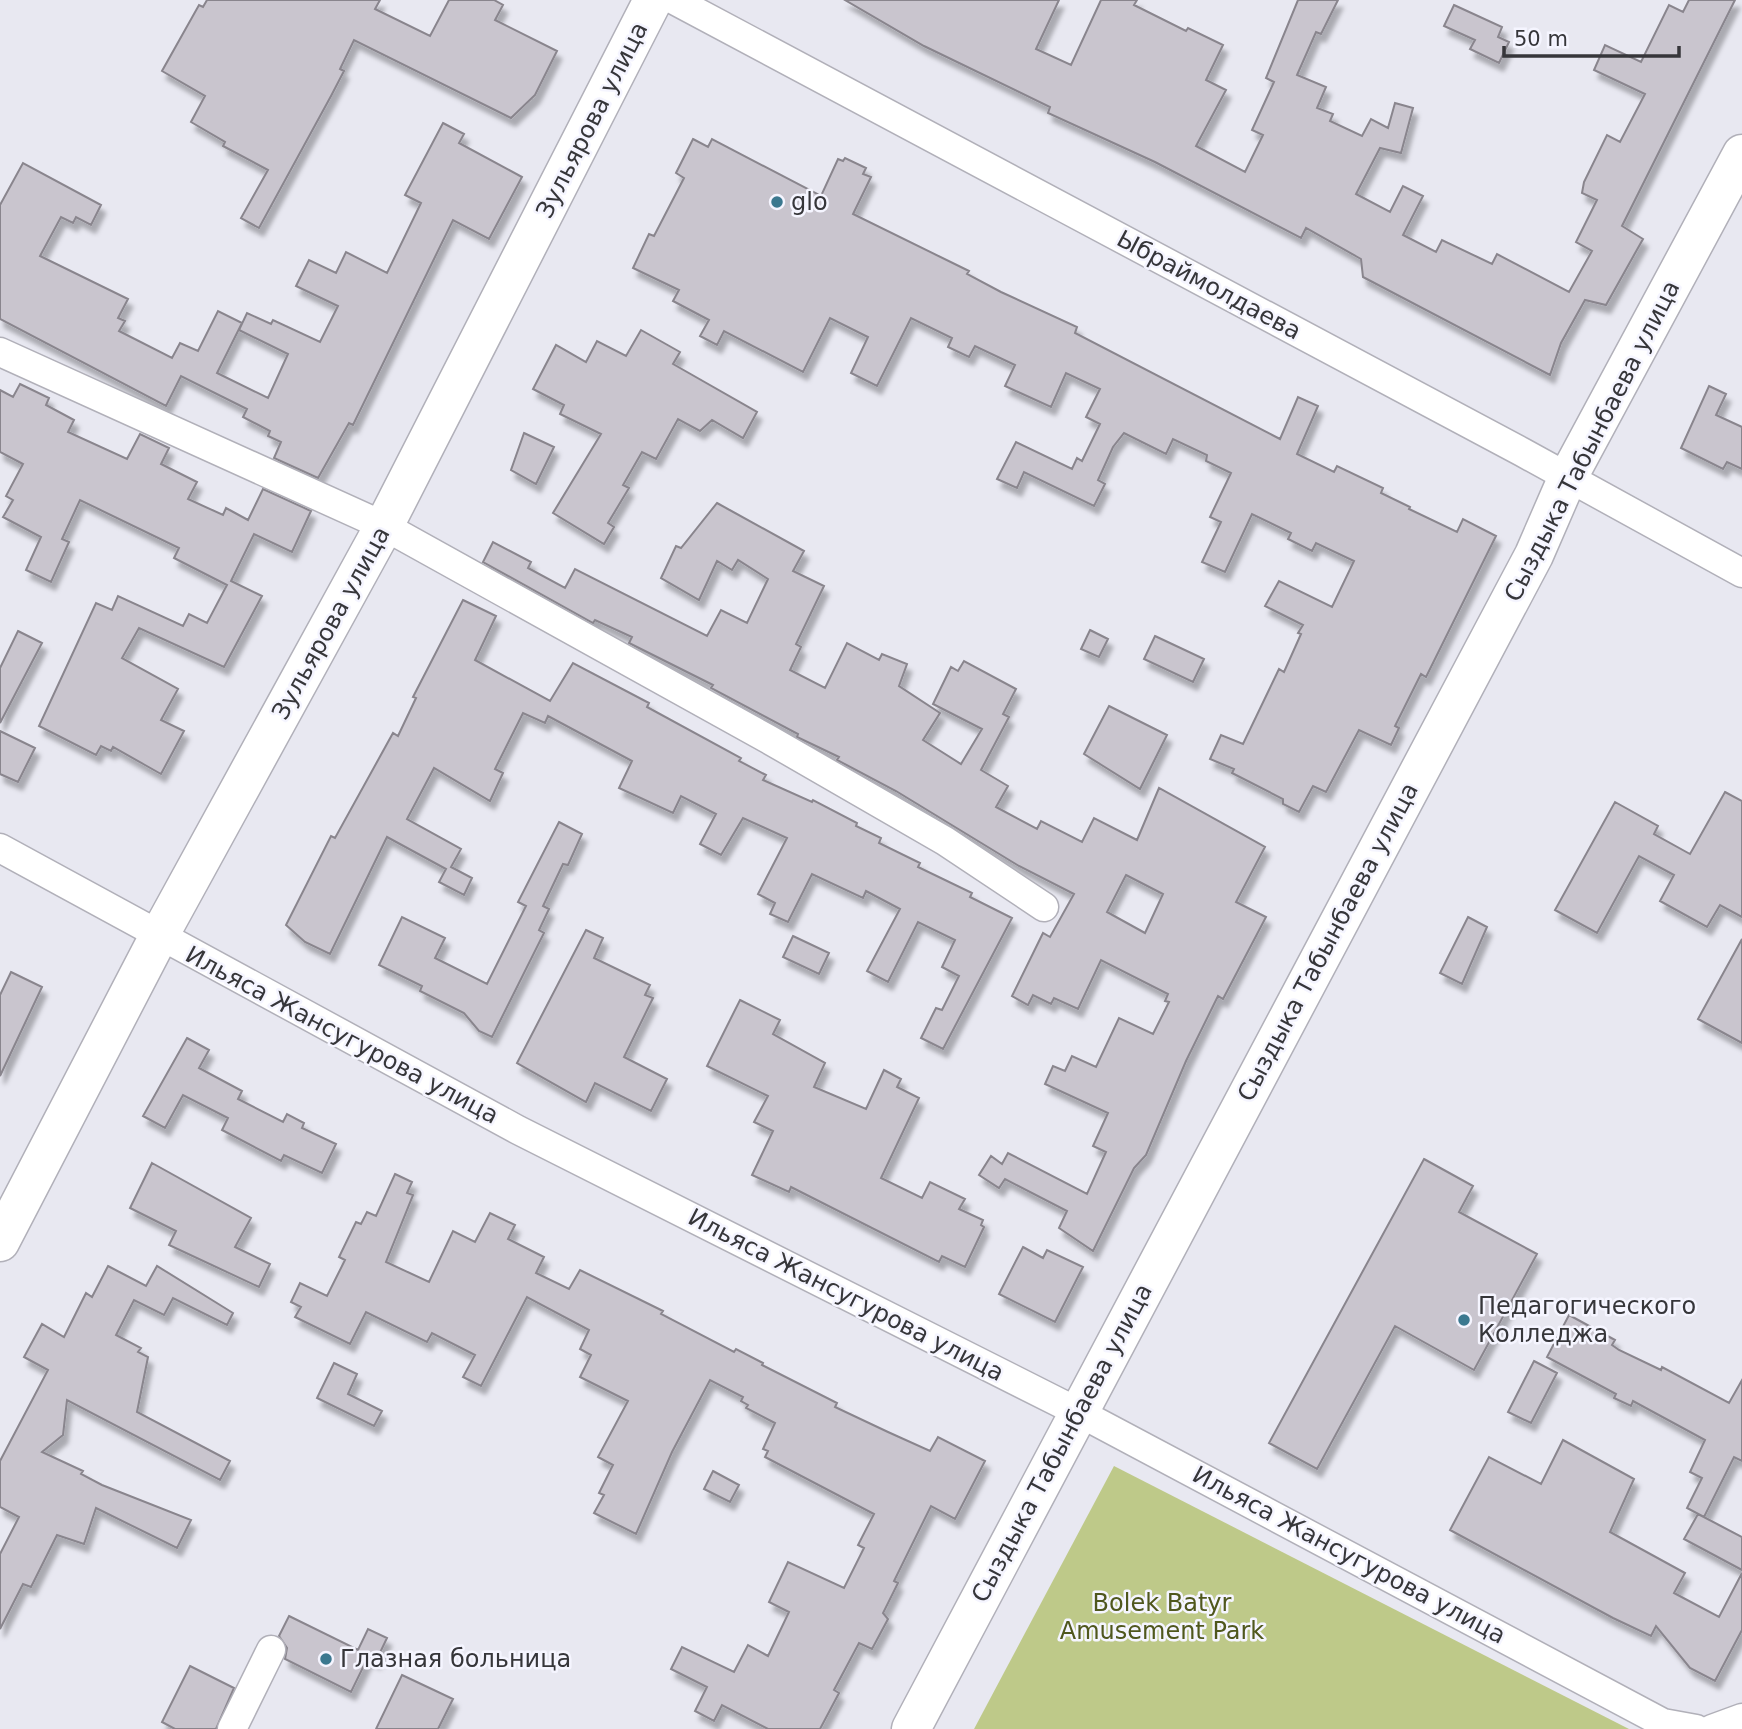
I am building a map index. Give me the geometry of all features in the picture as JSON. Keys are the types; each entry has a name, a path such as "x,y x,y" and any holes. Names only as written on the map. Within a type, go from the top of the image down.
{"street":[{"name":"Зульярова улица","path":"0,1242 159,936 384,526 653,0"},
{"name":"Ыбраймолдаева","path":"674,0 1742,573"},
{"name":"Сыздыка Табынбаева улица","path":"911,1729 1534,555 1567,479 1742,154"},
{"path":"0,352 384,526 768,739 945,841 1044,907"},
{"name":"Ильяса Жансугурова улица","path":"0,849 518,1130 1078,1412 1663,1723 1696,1729"},
{"path":"232,1729 271,1650"},
{"path":"1712,1729 1742,1718"}],"green space":[{"name":"Bolek Batyr Amusement Park","path":"1114,1466 1629,1729 974,1729"}],"building":[{"path":"207,0 380,0 375,9 430,36 449,0 494,0 503,5 495,20 557,51 535,95 511,118 354,40 340,69 344,71 259,228 241,218 268,170 223,146 225,142 191,122 205,96 162,71 199,5 203,7"},
{"path":"845,0 1059,0 1036,49 1071,65 1101,0 1137,0 1134,5 1186,31 1188,28 1223,45 1206,80 1226,90 1196,146 1245,172 1263,135 1252,130 1274,82 1266,78 1298,0 1338,0 1321,34 1316,32 1297,75 1326,87 1317,108 1333,114 1330,121 1362,136 1371,119 1388,128 1395,103 1413,108 1401,153 1380,148 1356,194 1390,212 1403,186 1423,196 1403,235 1436,252 1442,240 1492,264 1497,254 1569,292 1592,251 1576,242 1597,200 1582,193 1584,182 1607,135 1620,142 1645,94 1594,70 1605,45 1641,62 1669,5 1683,12 1689,0 1735,0 1622,226 1643,239 1606,305 1585,300 1561,343 1550,375 1363,277 1361,259 1306,228 1301,238 1155,162 1048,113 1050,107 924,46"},
{"path":"1454,5 1502,27 1498,37 1509,42 1499,63 1470,49 1475,40 1444,26"},
{"path":"443,123 464,134 459,143 522,177 489,239 453,220 353,425 349,423 318,478 274,458 281,442 268,436 270,431 243,417 247,409 181,376 166,406 0,319 0,205 23,163 101,205 91,225 76,217 73,223 61,217 40,256 128,299 118,318 125,321 119,331 172,358 180,343 198,351 218,311 242,323 217,373 268,398 288,354 239,330 247,313 271,324 273,320 320,342 338,306 296,286 309,260 336,273 346,252 387,273 421,203 405,195"},
{"path":"693,139 708,147 712,139 821,196 838,159 843,161 845,158 866,168 863,174 871,177 853,214 969,271 967,274 1001,292 1077,327 1075,333 1280,439 1298,397 1318,406 1297,454 1334,472 1337,466 1383,488 1381,493 1457,532 1463,519 1496,536 1426,677 1421,674 1395,726 1399,728 1391,745 1359,730 1326,792 1313,786 1299,812 1283,804 1283,799 1232,773 1234,769 1210,759 1221,735 1243,744 1279,669 1284,672 1301,634 1298,633 1303,625 1265,606 1279,581 1332,607 1354,561 1316,543 1312,551 1288,539 1291,533 1252,514 1225,572 1202,562 1221,522 1210,517 1231,473 1206,461 1207,455 1173,439 1166,454 1124,433 1113,447 1098,480 1105,484 1094,506 1024,472 1017,488 997,479 1016,442 1072,469 1077,458 1082,461 1100,424 1086,417 1100,389 1066,373 1051,407 1005,386 1015,365 975,346 969,357 948,347 952,338 911,318 877,386 851,373 868,337 830,318 803,372 724,331 717,345 700,336 709,320 673,301 679,290 633,268 649,234 654,236 684,178 676,173"},
{"path":"641,330 680,352 673,364 757,412 743,438 712,420 700,431 678,419 656,459 642,452 623,485 629,488 608,523 614,527 604,544 553,513 601,434 560,414 564,405 533,389 556,345 586,362 597,341 626,356"},
{"path":"20,384 49,398 46,405 74,420 68,432 127,459 140,434 169,448 161,464 197,482 188,499 223,515 226,508 248,520 263,489 311,511 292,552 254,534 231,581 262,596 224,667 139,628 122,658 178,689 161,720 184,731 161,774 113,747 111,751 101,746 96,755 39,726 96,603 112,610 118,596 183,626 189,614 207,623 227,585 174,558 179,548 80,500 62,539 69,542 51,582 26,570 41,537 3,517 13,500 6,496 23,464 0,452 0,390 13,397"},
{"path":"1709,386 1726,394 1716,415 1742,427 1742,469 1727,462 1723,469 1681,448"},
{"path":"524,433 554,447 536,484 511,470"},
{"path":"717,503 804,551 793,571 824,586 796,644 801,647 790,670 825,688 847,643 879,660 882,654 907,664 899,686 940,713 923,740 961,764 982,729 933,704 951,667 958,671 964,661 1016,689 1003,714 1009,717 981,770 1008,786 996,807 1037,829 1041,821 1082,842 1094,818 1137,840 1159,788 1265,847 1236,902 1266,917 1223,999 1218,996 1186,1061 1146,1155 1134,1168 1093,1251 1059,1228 1067,1211 1005,1179 999,1188 979,1175 991,1156 1002,1164 1008,1153 1087,1194 1106,1152 1093,1146 1108,1113 1045,1084 1053,1066 1065,1071 1072,1056 1096,1067 1119,1018 1153,1034 1169,1002 1165,1001 1168,994 1101,960 1078,1009 1054,998 1051,1004 1033,995 1028,1005 1012,996 1043,933 1050,937 1074,894 1019,866 896,791 837,760 839,757 797,737 798,734 711,688 713,685 629,643 632,637 595,620 593,623 483,562 493,542 531,562 528,568 565,588 575,569 707,636 721,610 747,623 768,579 738,560 732,570 717,561 699,600 661,578 676,546 681,548","holes":["1126,875 1163,894 1145,933 1107,912"]},
{"path":"463,600 496,616 475,660 550,701 573,663 649,703 647,707 741,758 739,761 766,775 763,780 812,802 813,800 857,823 856,826 881,838 879,843 920,863 918,867 972,893 970,897 1012,918 943,1049 921,1038 936,1008 942,1010 959,976 942,967 955,940 918,922 888,982 867,971 900,909 866,891 863,898 812,874 788,922 770,914 775,903 758,894 787,838 743,818 721,855 700,844 716,814 681,796 673,813 619,788 632,761 548,716 545,723 523,713 495,769 503,773 490,801 434,768 407,819 461,849 451,867 472,878 464,895 439,882 446,869 387,837 330,954 305,942 286,925 331,836 335,838 393,733 398,736 416,698 413,697"},
{"path":"1090,630 1108,639 1099,657 1081,649"},
{"path":"18,631 42,643 0,723 0,668"},
{"path":"1155,636 1204,659 1193,682 1144,659"},
{"path":"1109,706 1167,735 1140,789 1084,754"},
{"path":"0,731 35,748 18,782 0,774"},
{"path":"1725,792 1742,801 1742,917 1720,905 1707,927 1660,901 1674,875 1639,856 1597,933 1555,910 1615,802 1658,826 1654,834 1690,854"},
{"path":"559,822 582,834 568,865 563,864 543,906 549,909 539,930 544,933 492,1037 479,1031 464,1013 420,991 422,986 379,965 402,917 445,938 435,958 487,984 526,906 518,902"},
{"path":"1468,917 1487,927 1462,984 1440,973"},
{"path":"586,930 603,938 594,958 650,985 645,995 653,998 624,1057 667,1079 651,1111 595,1083 586,1102 517,1063"},
{"path":"793,936 829,953 819,974 783,957"},
{"path":"1742,939 1742,1043 1698,1019"},
{"path":"11,972 42,987 0,1076 0,995"},
{"path":"740,1000 780,1020 773,1034 825,1063 814,1087 866,1109 884,1070 901,1079 897,1087 919,1098 881,1178 922,1198 930,1182 965,1199 959,1209 983,1220 981,1225 984,1227 965,1267 942,1256 939,1262 791,1187 789,1192 752,1175 773,1131 754,1122 768,1096 707,1066"},
{"path":"187,1038 209,1050 199,1068 242,1091 238,1099 283,1122 287,1114 304,1123 302,1128 336,1144 322,1173 284,1155 281,1161 222,1130 228,1118 183,1095 165,1128 143,1116"},
{"name":"Педагогического Колледжа","path":"1424,1159 1473,1186 1459,1212 1537,1254 1474,1370 1395,1326 1317,1469 1269,1443"},
{"path":"152,1163 251,1218 235,1247 270,1264 259,1287 169,1245 176,1231 130,1208"},
{"path":"395,1174 412,1182 407,1193 413,1195 386,1262 429,1282 453,1231 475,1242 490,1213 515,1225 508,1239 544,1257 536,1273 569,1289 580,1270 663,1311 661,1314 734,1352 736,1349 763,1363 762,1365 837,1403 835,1407 888,1432 930,1451 938,1437 985,1461 955,1519 931,1506 894,1581 898,1583 883,1613 888,1619 872,1649 859,1643 834,1690 839,1693 820,1729 768,1729 722,1705 714,1721 695,1711 707,1687 671,1669 682,1647 734,1672 748,1645 768,1656 789,1612 769,1602 788,1562 844,1588 864,1548 858,1545 874,1514 765,1457 768,1451 763,1449 775,1423 746,1408 748,1405 741,1401 743,1397 710,1380 672,1452 636,1534 594,1513 604,1495 599,1493 613,1465 598,1457 628,1401 580,1377 591,1355 580,1349 589,1330 527,1297 481,1386 463,1377 475,1355 432,1333 427,1342 366,1312 350,1344 295,1317 301,1307 291,1302 300,1283 327,1296 345,1260 339,1257 356,1222 361,1224 367,1212 376,1216"},
{"path":"1023,1247 1043,1258 1047,1250 1083,1267 1055,1322 999,1294"},
{"path":"108,1266 146,1286 157,1266 233,1313 227,1325 173,1298 164,1315 134,1300 116,1335 141,1348 138,1352 148,1357 137,1412 230,1461 220,1480 67,1400 63,1435 42,1452 83,1471 81,1474 102,1485 191,1520 177,1548 96,1508 84,1544 57,1535 31,1587 23,1584 0,1629 0,1554 19,1517 0,1507 0,1461 48,1370 24,1357 42,1324 64,1337 86,1293 92,1297"},
{"path":"1569,1315 1615,1340 1612,1345 1619,1350 1661,1370 1662,1367 1729,1403 1742,1380 1742,1461 1734,1457 1704,1517 1687,1508 1702,1478 1690,1472 1705,1440 1633,1401 1631,1406 1614,1398 1616,1394 1547,1357"},
{"path":"1534,1361 1557,1373 1531,1423 1508,1412"},
{"path":"334,1363 357,1374 348,1394 382,1411 374,1426 317,1398"},
{"path":"1563,1440 1634,1479 1610,1532 1685,1573 1674,1593 1719,1617 1742,1573 1742,1630 1715,1681 1690,1668 1656,1626 1651,1636 1450,1530 1489,1457 1541,1484"},
{"path":"713,1471 739,1485 730,1502 704,1489"},
{"path":"1698,1514 1742,1537 1742,1570 1684,1539"},
{"name":"Глазная больница","path":"289,1616 358,1650 368,1629 387,1638 376,1661 368,1657 351,1692 285,1659 287,1648 279,1636"},
{"path":"190,1666 234,1688 216,1729 175,1729 162,1722"},
{"path":"402,1675 453,1699 438,1729 376,1729"}],"place":[{"name":"glo","path":"777,202"},
{"name":"Педагогического Колледжа","path":"1464,1320"},
{"name":"Глазная больница","path":"326,1659"}]}
